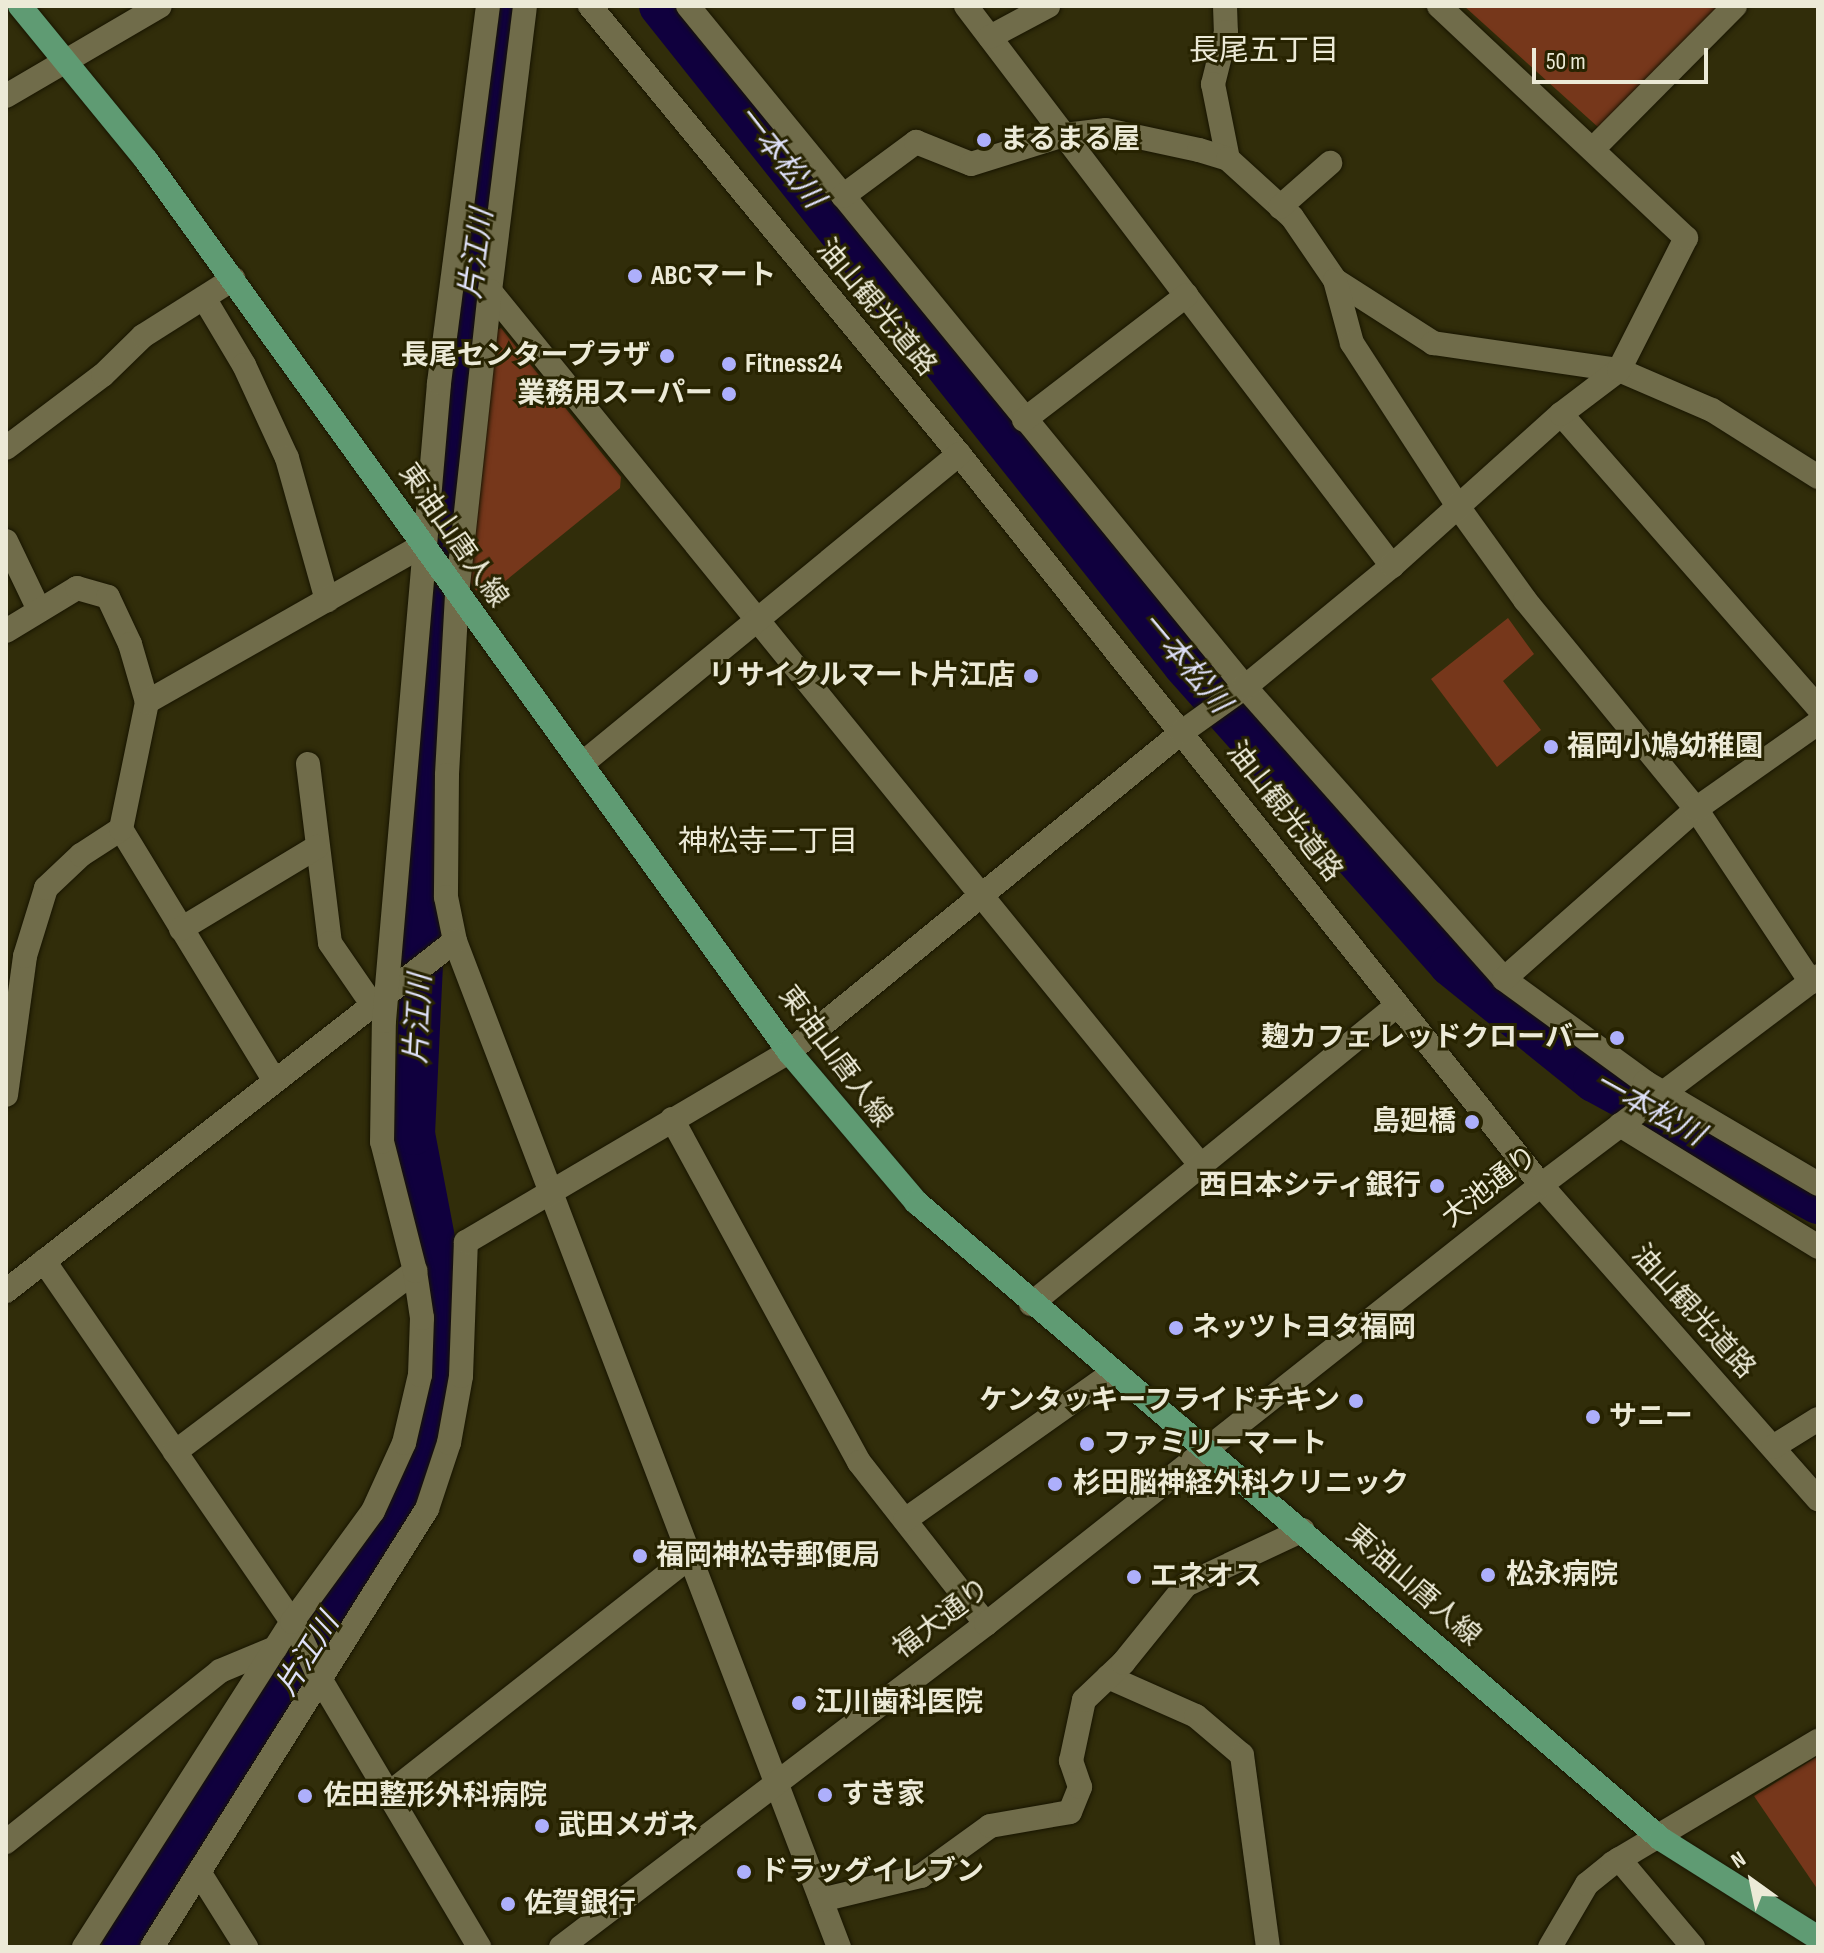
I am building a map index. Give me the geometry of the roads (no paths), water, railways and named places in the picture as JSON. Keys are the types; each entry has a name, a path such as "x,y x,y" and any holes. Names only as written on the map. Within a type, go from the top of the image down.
{"main road":[{"name":"東油山唐人線","path":"20,6 64,58 233,279 455,592 583,763 789,1052 916,1202 1204,1452 1303,1530 1661,1839 1818,1938"}],"street":[{"path":"6,96 64,58 160,6"},
{"path":"84,1947 275,1648 373,1511 404,1443 420,1375 422,1318 415,1271 382,1142 387,992 426,549 488,6"},
{"path":"525,6 455,592 446,867 455,941 693,1554 774,1780 839,1947"},
{"name":"油山観光道路","path":"590,6 959,454 1541,1185 1818,1499"},
{"path":"688,6 1242,690 1504,979 1662,1092 1818,1184"},
{"path":"966,6 1392,566"},
{"path":"990,37 1048,6"},
{"path":"1225,6 1226,32 1213,84 1228,159"},
{"path":"152,1947 316,1670 427,1509 449,1443 461,1376 466,1242 789,1052 984,897 1182,732 1242,690 1392,566 1561,414 1619,370 1686,238 1594,148 1439,6"},
{"path":"1594,148 1735,6"},
{"path":"843,196 916,142 971,164 1064,135 1106,130 1228,159 1280,207 1335,280 1433,343 1619,370 1712,410 1818,477"},
{"path":"1280,207 1330,163"},
{"path":"6,448 103,375 143,336 233,279"},
{"path":"1335,280 1352,343 1459,508 1525,600 1696,809 1814,979"},
{"path":"490,291 1199,1163"},
{"path":"1024,420 1187,295"},
{"path":"204,298 244,365 287,458 327,600"},
{"path":"1561,414 1818,708"},
{"path":"583,763 959,454"},
{"path":"6,541 39,610"},
{"path":"147,702 327,600 426,549"},
{"path":"6,631 77,588 108,597 130,644 147,702 121,829 274,1080"},
{"path":"1504,979 1696,809 1818,723"},
{"path":"308,764 330,943 387,992"},
{"path":"6,1095 16,956 46,888 81,855 121,829"},
{"path":"181,929 317,847"},
{"path":"6,1291 455,941"},
{"name":"大池通り","path":"1204,1452 1541,1185 1814,979"},
{"path":"1031,1304 1199,1163 1398,1005"},
{"path":"672,1119 859,1462 986,1624"},
{"path":"1615,1128 1818,1247"},
{"path":"44,1261 294,1624 316,1670 391,1792 479,1947"},
{"path":"175,1452 415,1271"},
{"path":"905,1520 1113,1373"},
{"path":"1773,1447 1818,1419"},
{"name":"福大通り","path":"561,1947 774,1780 986,1624 1204,1452"},
{"path":"821,1900 921,1876 990,1826 1070,1812 1080,1787 1071,1761 1084,1700 1108,1677 1186,1585 1303,1530"},
{"path":"391,1792 693,1554"},
{"path":"6,1842 220,1671 275,1648"},
{"path":"1108,1677 1196,1716 1242,1755 1268,1947"},
{"path":"1550,1947 1587,1884 1619,1859 1661,1839 1818,1741"},
{"path":"1619,1859 1693,1947"},
{"path":"199,1872 246,1947"}],"waterway":[{"name":"片江川","path":"123,1947 397,1513 421,1463 433,1406 444,1339 440,1270 414,1134 438,623 449,451 512,6"},
{"name":"一本松川","path":"660,6 1184,665 1450,965 1594,1081 1818,1203"}],"place":[{"name":"まるまる屋","path":"984,140"},
{"name":"ABCマート","path":"635,276"},
{"name":"長尾センタープラザ","path":"667,356"},
{"name":"Fitness24","path":"729,364"},
{"name":"業務用スーパー","path":"729,394"},
{"name":"リサイクルマート片江店","path":"1031,676"},
{"name":"福岡小鳩幼稚園","path":"1551,747"},
{"name":"麹カフェ レッドクローバー","path":"1617,1038"},
{"name":"島廻橋","path":"1472,1122"},
{"name":"西日本シティ銀行","path":"1437,1186"},
{"name":"ネッツトヨタ福岡","path":"1176,1328"},
{"name":"ケンタッキーフライドチキン","path":"1356,1401"},
{"name":"サニー","path":"1593,1417"},
{"name":"ファミリーマート","path":"1087,1444"},
{"name":"杉田脳神経外科クリニック","path":"1055,1484"},
{"name":"福岡神松寺郵便局","path":"640,1556"},
{"name":"松永病院","path":"1488,1575"},
{"name":"エネオス","path":"1134,1577"},
{"name":"江川歯科医院","path":"799,1703"},
{"name":"すき家","path":"825,1795"},
{"name":"佐田整形外科病院","path":"305,1796"},
{"name":"武田メガネ","path":"542,1826"},
{"name":"ドラッグイレブン","path":"744,1872"},
{"name":"佐賀銀行","path":"508,1904"}],"district":[{"name":"長尾五丁目","path":"1264,51"},
{"name":"神松寺二丁目","path":"768,842"}]}
